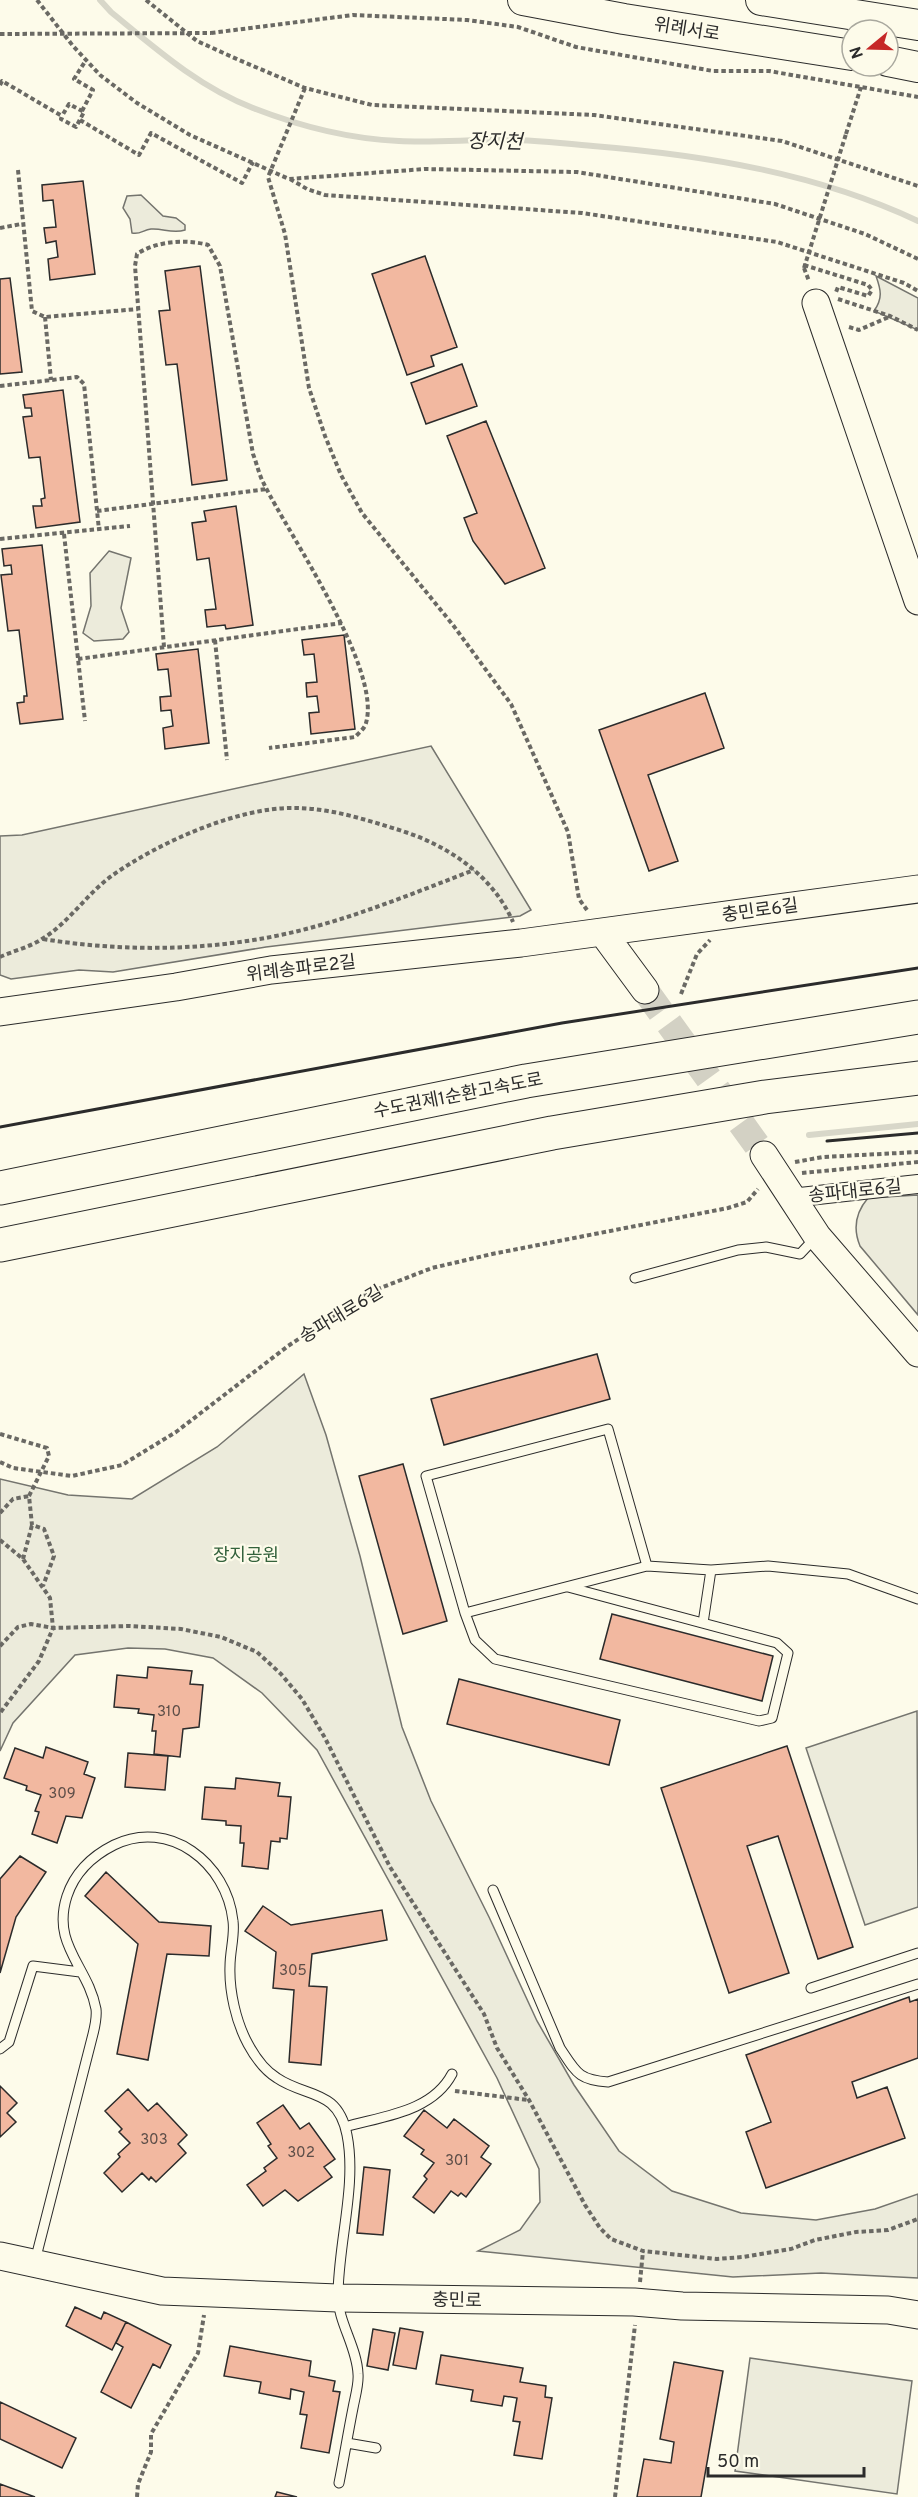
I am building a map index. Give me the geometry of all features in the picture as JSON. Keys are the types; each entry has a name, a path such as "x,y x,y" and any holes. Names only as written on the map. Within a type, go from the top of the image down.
{"highway":[{"name":"수도권제1순환고속도로","path":"0,1188 526,1081 918,1017"},
{"path":"0,1245 552,1133 765,1097 918,1078"}],"main road":[{"name":"위례서로","path":"523,0 624,19 840,53"},
{"path":"761,0 918,25"},
{"path":"900,63 918,67"}],"street":[{"path":"832,304 918,601"},
{"name":"충민로6길","path":"603,933 918,889"},
{"name":"위례송파로2길","path":"0,1012 176,987 271,970 603,933"},
{"path":"603,933 645,990"},
{"path":"784,1173 817,1236 918,1353"},
{"name":"송파대로6길","path":"784,1173 918,1184"},
{"name":"충민로","path":"0,2256 162,2291 338,2298 638,2302 682,2306 888,2310 918,2315"}],"lane":[{"path":"635,1278 738,1250 766,1247 800,1254 817,1236"},
{"path":"567,1587 777,1643 788,1653 772,1718 759,1721 495,1659 475,1640 465,1613 426,1476 608,1429 646,1566"},
{"path":"465,1613 646,1566 711,1570 768,1566 848,1574 918,1599"},
{"path":"703,1623 711,1570"},
{"path":"34,2264 93,2034 96,2013 92,1995 66,1945 62,1919 68,1896 79,1872 98,1853 122,1841 143,1835 163,1837 186,1846 216,1876 225,1894 233,1921 230,1968 234,2002 246,2041 259,2062 278,2079 321,2095 338,2112 345,2127 349,2159 338,2298 359,2375 339,2483"},
{"path":"493,1890 560,2048 573,2069 588,2081 608,2082 918,1984"},
{"path":"811,1988 918,1953"},
{"path":"0,2049 9,2042 33,1966 80,1972"},
{"path":"345,2127 428,2102 444,2090 452,2074"},
{"path":"347,2442 376,2448"}],"path":[{"path":"37,0 100,75 137,103 190,135 271,170 307,189 325,195 582,213 777,242 904,283 918,291"},
{"path":"146,0 197,41 305,88 372,105 594,115 782,141 918,186"},
{"path":"0,34 211,33 353,15 467,20 518,27 576,47 713,71 769,71 918,97"},
{"path":"0,86 2,81 62,116 61,119 76,127 93,90 74,79 86,60"},
{"path":"838,287 868,296 872,293 868,285 804,266 861,87"},
{"path":"305,88 268,177 285,234 309,388 341,475 362,513 453,626 511,704 568,832 579,899 603,933"},
{"path":"62,116 69,104 82,111"},
{"path":"80,120 139,155 152,133 242,183 253,162"},
{"path":"289,179 425,169 577,172 775,204 865,234 918,259"},
{"path":"18,170 21,224 32,311 45,317 138,309"},
{"path":"0,228 21,224"},
{"path":"164,647 135,266 138,254 147,247 192,240 208,245 220,266 253,454 267,489 342,623 363,680 368,708 366,724 355,737 269,748"},
{"path":"832,304 890,316 918,330"},
{"path":"843,318 847,326 859,330 890,316"},
{"path":"45,317 51,380"},
{"path":"0,386 77,377 84,384 99,530"},
{"path":"97,512 267,489"},
{"path":"0,539 130,526"},
{"path":"64,534 85,721"},
{"path":"78,659 342,623"},
{"path":"215,640 226,760"},
{"path":"0,957 43,939 112,875 167,843 256,812 293,808 330,810 420,836 475,870 504,904 521,943"},
{"path":"43,939 94,947 150,948 219,943 304,930 360,913 475,870"},
{"path":"681,994 697,954 717,933"},
{"path":"784,1173 823,1157 918,1152"},
{"path":"784,1173 918,1162"},
{"name":"송파대로6길","path":"0,1462 13,1468 72,1476 122,1465 176,1432 288,1346 370,1292 432,1268 492,1254 728,1208 747,1202 784,1173"},
{"path":"0,1434 47,1448 49,1456 29,1496 33,1525 23,1559"},
{"path":"0,1513 13,1499 29,1496"},
{"path":"33,1525 44,1529 54,1556 43,1587"},
{"path":"0,1540 23,1559 50,1598 52,1628 39,1661 0,1713"},
{"path":"0,1646 18,1627 31,1624 52,1628 130,1626 181,1629 221,1637 257,1652 281,1674 302,1699 325,1738 390,1867 484,2014 497,2048 529,2100 543,2131 600,2228 611,2239 634,2249 717,2259 790,2249 815,2240 856,2232 888,2230 918,2219"},
{"path":"0,1637 4,1642"},
{"path":"444,2090 529,2100"},
{"path":"137,2497 138,2484 151,2452 151,2434 198,2353 201,2325 210,2293"},
{"path":"615,2497 638,2302"}],"green space":[{"path":"141,195 163,216 176,218 185,225 185,230 151,229 132,233 130,219 123,208 127,196"},
{"path":"876,276 918,298 918,330 874,311 880,294"},
{"path":"109,551 131,558 121,608 129,632 123,639 94,641 83,633 91,606 90,573"},
{"path":"431,746 531,910 520,916 266,947 113,972 79,970 11,979 0,975 0,836 22,835"},
{"path":"918,1195 918,1315 860,1246 856,1227 861,1209 868,1198"},
{"name":"장지공원","path":"304,1374 326,1435 360,1556 402,1727 431,1801 489,1917 537,2021 574,2085 619,2151 672,2191 741,2213 816,2220 875,2209 918,2194 918,2278 821,2273 733,2277 478,2251 520,2230 540,2202 539,2169 497,2078 317,1750 262,1693 213,1658 165,1649 128,1648 75,1655 13,1723 0,1751 0,1479 68,1495 132,1499 217,1447"},
{"path":"917,1711 918,1907 865,1925 806,1748"},
{"path":"750,2358 912,2381 897,2494 735,2471"}],"building":[{"path":"83,181 95,274 50,280 48,259 58,257 56,241 46,243 44,228 56,227 53,200 43,201 42,185"},
{"path":"425,256 457,347 431,356 434,366 407,375 372,274"},
{"path":"200,266 227,480 192,485 177,364 166,365 159,311 170,310 165,271"},
{"path":"10,278 22,372 0,374 0,279"},
{"path":"462,364 477,406 426,424 411,383"},
{"path":"63,390 80,522 36,528 33,506 42,506 41,499 45,498 40,457 29,458 23,417 32,416 31,408 25,408 23,395"},
{"path":"486,421 545,568 505,584 473,541 464,518 477,513 447,436"},
{"path":"236,506 253,625 226,629 225,625 207,627 205,610 216,609 209,558 197,560 192,523 206,521 204,511"},
{"path":"42,545 63,719 20,724 17,703 24,702 24,696 27,696 19,630 8,631 1,575 12,574 11,565 4,566 2,549"},
{"path":"344,635 355,729 311,734 309,713 319,712 317,696 307,697 306,683 317,682 314,654 304,655 302,640"},
{"path":"198,649 209,743 165,749 163,728 173,726 171,710 161,711 160,697 171,696 168,669 158,670 156,654"},
{"path":"705,693 724,748 648,775 678,861 649,871 599,730"},
{"path":"597,1354 610,1399 444,1445 431,1399"},
{"path":"403,1464 447,1621 403,1634 359,1476"},
{"path":"612,1614 773,1656 762,1701 600,1659"},
{"path":"148,1667 192,1671 190,1684 203,1685 199,1727 183,1729 180,1757 154,1754 156,1731 152,1731 154,1715 138,1713 139,1709 114,1707 117,1675 147,1678"},
{"path":"459,1679 620,1720 609,1765 447,1724"},
{"path":"787,1746 853,1947 818,1959 778,1836 747,1846 789,1973 729,1993 661,1788"},
{"path":"46,1747 88,1762 84,1774 95,1778 82,1818 66,1816 57,1843 32,1834 39,1812 35,1811 41,1795 26,1790 27,1786 4,1778 15,1748 43,1758"},
{"path":"128,1753 168,1756 165,1790 125,1787"},
{"path":"236,1778 280,1783 278,1796 291,1797 287,1839 280,1838 280,1842 271,1841 268,1869 242,1866 244,1843 240,1843 241,1826 226,1825 226,1821 202,1819 205,1787 235,1789"},
{"path":"20,1856 46,1872 16,1917 0,1973 0,1879"},
{"path":"106,1872 159,1922 211,1926 209,1956 167,1954 148,2060 117,2054 138,1944 85,1896"},
{"path":"263,1906 291,1925 382,1910 387,1940 312,1954 309,1986 327,1987 321,2065 289,2062 294,1990 273,1988 276,1952 245,1931"},
{"path":"909,1997 910,2002 918,1999 918,2058 852,2082 857,2098 887,2087 905,2138 766,2188 746,2132 771,2122 746,2055"},
{"path":"0,2086 17,2103 7,2113 16,2122 0,2137"},
{"path":"128,2089 148,2111 157,2103 187,2135 178,2144 186,2153 156,2182 151,2177 149,2180 142,2173 122,2192 104,2173 120,2157 118,2154 130,2143 119,2132 122,2129 105,2111"},
{"path":"283,2105 300,2129 309,2123 335,2159 324,2167 332,2177 298,2201 285,2190 263,2206 247,2185 266,2171 264,2168 277,2158 268,2146 271,2144 257,2123"},
{"path":"424,2110 447,2128 454,2119 489,2146 481,2157 491,2164 466,2197 461,2193 458,2196 451,2191 434,2213 413,2197 427,2179 424,2176 434,2163 421,2154 424,2150 404,2136"},
{"path":"364,2167 390,2170 383,2235 357,2233"},
{"path":"75,2307 101,2319 104,2312 126,2322 112,2350 66,2326"},
{"path":"126,2322 171,2345 160,2368 153,2364 131,2408 101,2392 123,2347 116,2343"},
{"path":"400,2328 423,2332 416,2369 393,2365"},
{"path":"373,2329 395,2333 388,2370 367,2366"},
{"path":"230,2346 311,2361 309,2376 335,2381 333,2391 340,2392 329,2453 301,2448 307,2415 300,2414 304,2392 291,2389 290,2399 259,2393 261,2382 224,2376"},
{"path":"441,2355 523,2368 520,2382 546,2386 545,2397 552,2398 542,2459 514,2455 520,2422 513,2421 517,2398 504,2396 502,2406 471,2401 473,2390 436,2384"},
{"path":"674,2362 723,2371 701,2497 637,2497 644,2459 671,2463 674,2442 660,2439"},
{"path":"0,2402 76,2438 62,2468 0,2439"},
{"path":"0,2484 35,2497 0,2497"},
{"path":"277,2492 297,2497 275,2497"}],"waterway":[{"name":"장지천","path":"100,0 111,12 161,53 196,78 253,108 306,126 380,140 532,141 635,150 718,161 840,190 918,221"},
{"path":"809,1135 918,1124"}],"tunnel":[{"path":"645,990 764,1155"}],"wall":[{"path":"0,1127 562,1023 918,968"},
{"path":"827,1141 918,1133"}]}
